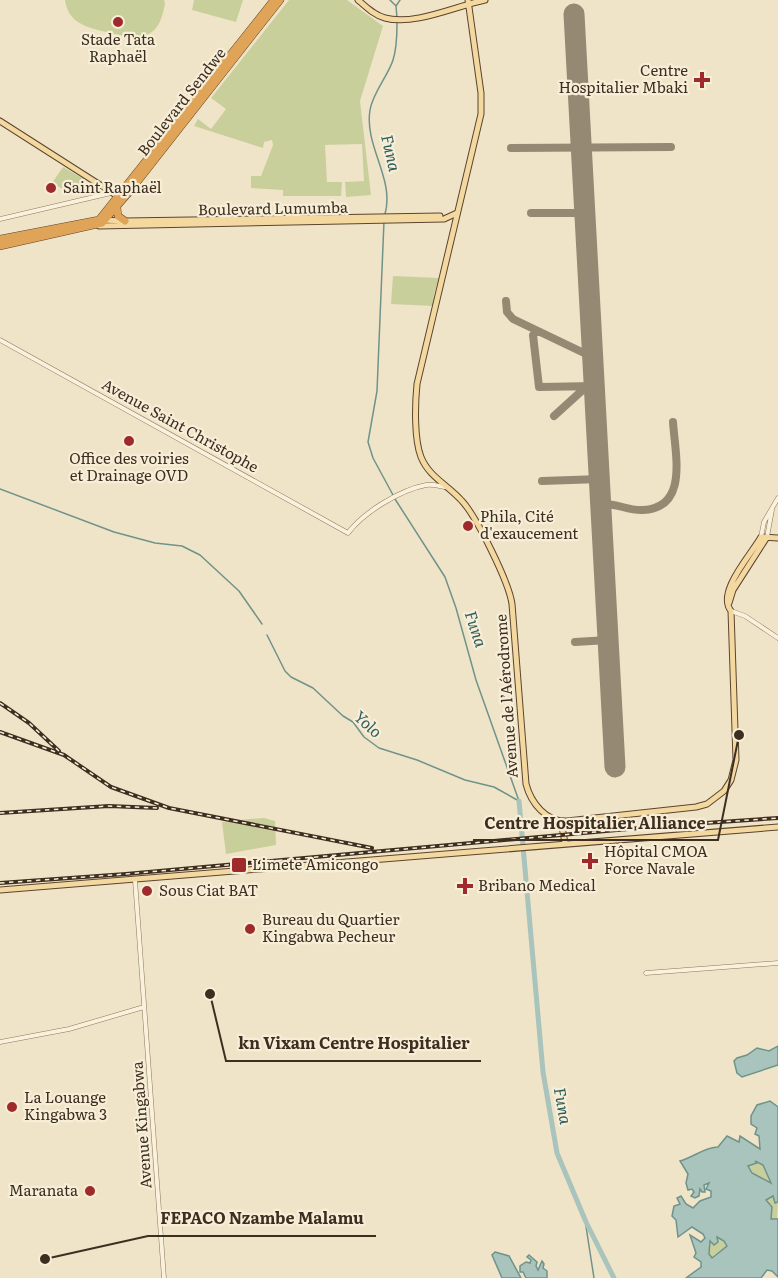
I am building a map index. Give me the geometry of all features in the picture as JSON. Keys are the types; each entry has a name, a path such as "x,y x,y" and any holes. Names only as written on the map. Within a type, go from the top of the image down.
{"highway":[{"name":"Boulevard Sendwe","path":"113,208 118,196 274,0"},
{"name":"Boulevard Sendwe","path":"118,196 280,0"},
{"path":"101,222 113,208 125,221"},
{"name":"Boulevard Lumumba","path":"0,239 101,222"},
{"name":"Boulevard Lumumba","path":"0,246 101,222"}],"main road":[{"path":"358,0 377,15 400,20 415,19 468,2 485,0"},
{"name":"Avenue de l’Aérodrome","path":"468,2 481,93 481,114 416,394 421,456 429,471 462,501 472,515 509,590 513,615 526,784 537,807 561,821"},
{"path":"0,121 118,196"},
{"name":"Boulevard Lumumba","path":"101,222 446,218 458,211"},
{"path":"446,218 455,225"},
{"name":"Boulevard Lumumba","path":"101,222 382,219"},
{"path":"565,843 561,821 685,809 707,804 724,791 731,780 736,760 735,698 727,596 729,587 764,537 778,538"},
{"path":"0,890 778,827"}],"street":[{"path":"0,219 118,196"},
{"name":"Avenue Saint Christophe","path":"0,340 348,533 358,522 391,498 424,485 446,487"},
{"path":"764,537 772,507 778,498"},
{"path":"729,610 745,616 778,638"},
{"name":"Avenue Kingabwa","path":"135,880 164,1278"},
{"path":"646,973 778,963"},
{"path":"0,1042 69,1029 144,1007"}],"green space":[{"name":"Stade Tata Raphaël","path":"65,0 164,0 165,3 158,26 145,36 137,37 106,32 79,23 70,14"},
{"path":"194,0 243,0 236,22 192,10"},
{"path":"289,0 347,0 383,26 360,101 371,195 346,197 345,182 364,181 362,144 325,145 327,182 342,182 341,196 283,196 283,190 251,188 251,176 261,176 273,145 272,140 264,142 263,148 194,126 198,119 211,129 226,109 211,98"},
{"path":"63,167 84,179 81,183 85,186 83,192 70,193 52,183"},
{"path":"393,276 439,278 433,306 391,304"},
{"path":"264,818 275,821 276,845 226,854 222,822"},
{"path":"753,1159 763,1165 772,1184 752,1173 748,1166 756,1163"},
{"path":"773,1196 778,1202 777,1221 771,1219 766,1200"},
{"path":"717,1237 727,1246 713,1256 713,1259 709,1254 710,1240"}],"water":[{"path":"778,1046 778,1065 742,1077 737,1073 734,1061 737,1058 757,1048 769,1051"},
{"path":"770,1101 778,1107 778,1202 775,1203 773,1196 766,1200 772,1207 771,1219 778,1219 778,1277 772,1271 767,1270 761,1278 686,1278 701,1267 701,1262 694,1257 696,1253 690,1235 701,1242 705,1238 692,1227 678,1237 676,1220 672,1216 674,1206 680,1204 677,1198 681,1196 686,1204 693,1208 700,1201 711,1197 711,1191 706,1189 709,1183 704,1185 705,1192 700,1189 699,1196 695,1198 691,1196 694,1192 692,1189 688,1190 686,1183 688,1174 680,1161 718,1147 727,1136 739,1142 740,1136 760,1149 759,1136 755,1134 757,1128 751,1124 751,1116 757,1105","holes":["755,1161 763,1165 771,1183 752,1173 748,1166 757,1163","717,1237 727,1246 712,1258 709,1254 710,1241 714,1245 718,1242"]},
{"path":"495,1252 509,1256 521,1278 502,1278 492,1255"},
{"path":"529,1255 537,1262 538,1270 542,1261 543,1268 547,1271 547,1278 526,1278 523,1272 520,1272 520,1266 526,1262 530,1263 531,1260 527,1257"}],"waterway":[{"name":"Funa","path":"390,0 396,6 397,18"},
{"name":"Funa","path":"396,6 400,0"},
{"name":"Funa","path":"385,214 386,188 369,123 374,97 393,60 397,23"},
{"name":"Funa","path":"384,221 377,391 368,442 373,458 393,495"},
{"name":"Yolo","path":"0,489 114,532 155,543 182,546 200,555 239,591 262,624"},
{"name":"Funa","path":"395,499 445,577 476,680 519,801"},
{"name":"Yolo","path":"267,635 285,671 291,677 313,688 343,716 353,722 364,737 379,748 417,760 465,780 494,787 519,801"},
{"name":"Funa","path":"519,801 543,1072 557,1153 586,1222 614,1278"},
{"path":"585,1220 594,1278"}],"taxiway":[{"path":"511,148 671,147"},
{"path":"531,213 586,213"},
{"path":"506,301 507,312 513,319 584,353 593,354"},
{"path":"540,332 533,335 539,387 595,386"},
{"path":"554,416 586,387"},
{"path":"602,504 643,510 658,507 667,500 673,490 676,477 673,422"},
{"path":"542,481 600,479"},
{"path":"575,642 608,640"}],"runway":[{"path":"574,14 615,767"}],"railway":[{"path":"0,703 29,723 59,751"},
{"path":"0,732 64,755 111,787 169,808 372,848"},
{"path":"0,813 109,806 157,808"},
{"path":"0,883 778,818"}],"place":[{"name":"Stade Tata Raphaël","path":"118,22"},
{"name":"Centre Hospitalier Mbaki","path":"702,80"},
{"name":"Saint Raphaël","path":"51,188"},
{"name":"Office des voiries et Drainage OVD","path":"129,441"},
{"name":"Phila, Cité d'exaucement","path":"468,526"},
{"name":"Centre Hospitalier Alliance","path":"739,735"},
{"name":"Hôpital CMOA Force Navale","path":"590,861"},
{"name":"Limete Amicongo","path":"239,865"},
{"name":"Bribano Medical","path":"465,886"},
{"name":"Sous Ciat BAT","path":"147,891"},
{"name":"Bureau du Quartier Kingabwa Pecheur","path":"250,929"},
{"name":"kn Vixam Centre Hospitalier","path":"210,994"},
{"name":"La Louange Kingabwa 3","path":"12,1107"},
{"name":"Maranata","path":"90,1191"},
{"name":"FEPACO Nzambe Malamu","path":"45,1259"}]}
